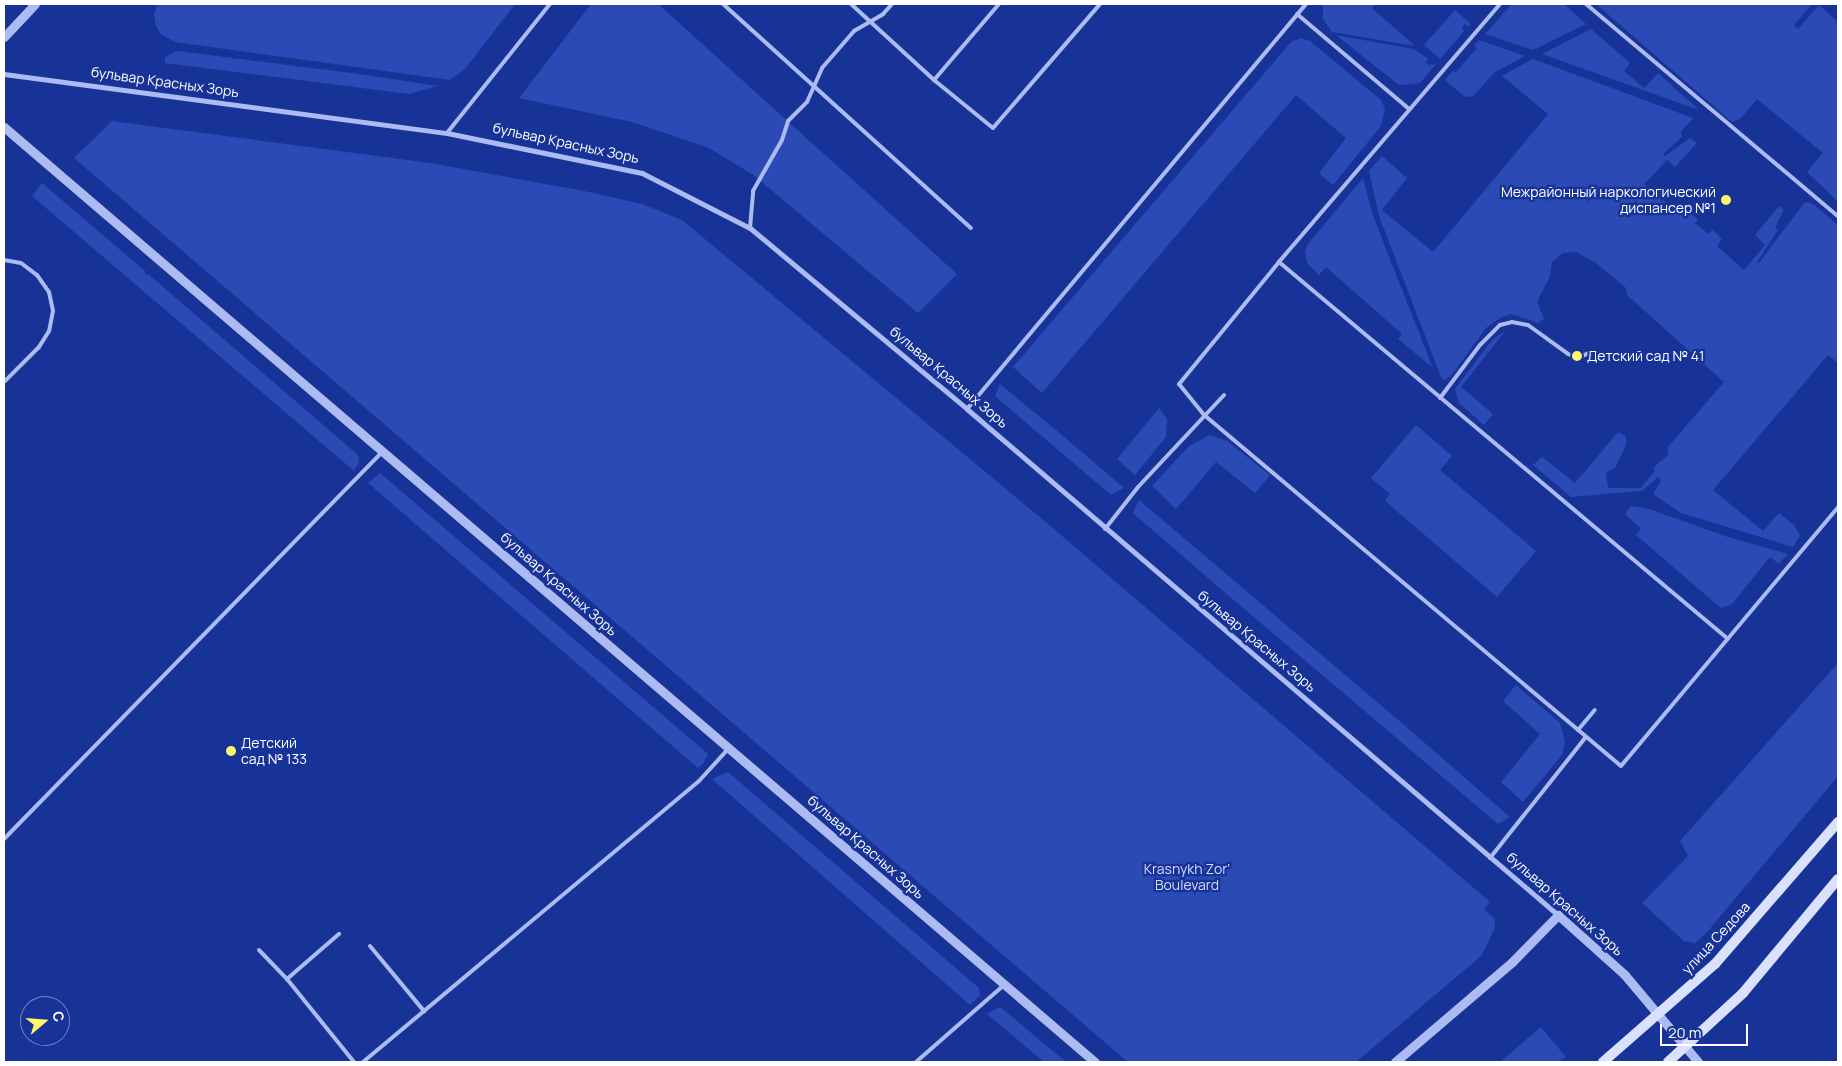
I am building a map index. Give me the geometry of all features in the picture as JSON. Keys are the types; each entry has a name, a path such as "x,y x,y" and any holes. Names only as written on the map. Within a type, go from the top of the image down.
{"main road":[{"name":"улица Седова","path":"1603,1062 1659,1015 1714,964 1838,822"},
{"path":"1668,1062 1743,993 1838,879"}],"street":[{"path":"4,37 35,4"},
{"name":"бульвар Красных Зорь","path":"4,74 447,133 642,173 750,228 967,409 1558,915 1624,974 1698,1062"},
{"name":"бульвар Красных Зорь","path":"4,127 1094,1062"},
{"path":"1395,1062 1512,962 1558,915"}],"lane":[{"path":"447,133 550,4"},
{"path":"723,4 971,228"},
{"path":"851,4 934,80 992,128 1100,4"},
{"path":"750,228 752,191 782,140 788,121 807,102 822,68 854,31 870,23 892,4"},
{"path":"934,80 1000,4"},
{"path":"967,409 1306,4"},
{"path":"1500,4 1278,262 1179,384 1204,414 1621,766 1838,507"},
{"path":"1586,4 1838,216"},
{"path":"1297,14 1409,109"},
{"path":"4,260 21,264 37,275 49,292 53,311 49,331 39,347 4,382"},
{"path":"1278,262 1728,639"},
{"path":"1440,398 1480,345 1500,325 1512,322 1528,325 1568,354 1578,358 1591,352"},
{"path":"1105,529 1204,414 1224,395"},
{"path":"4,839 383,452"},
{"path":"1578,730 1595,710"},
{"path":"1490,858 1586,737"},
{"path":"363,1062 699,781 729,748"},
{"path":"287,979 339,934"},
{"path":"370,946 424,1011"},
{"path":"259,950 287,979 354,1062"},
{"path":"916,1062 1004,985"}],"green space":[{"path":"157,4 515,4 465,69 450,80 175,42 161,34 156,26 154,15"},
{"path":"591,4 658,4 957,274 918,313 752,174 709,148 632,122 519,98"},
{"path":"1323,4 1375,4 1372,8 1415,46 1332,32 1323,19"},
{"path":"1512,4 1564,4 1586,24 1533,50 1485,34"},
{"path":"1596,4 1812,4 1794,25 1798,29 1819,5 1838,22 1838,202 1807,172 1823,153 1757,99 1741,118 1732,122"},
{"path":"1455,10 1471,24 1468,27 1465,24 1462,28 1464,31 1440,59 1424,45"},
{"path":"1591,29 1630,63 1624,71 1644,88 1658,73 1699,110 1542,54"},
{"path":"1336,35 1413,49 1429,59 1425,62 1429,65 1436,64 1420,83 1399,85"},
{"path":"1301,38 1310,41 1381,100 1385,109 1381,126 1333,185 1319,173 1346,138 1296,95 1042,393 1013,367 1291,42"},
{"path":"1479,40 1525,56 1495,72 1473,96 1465,97 1445,80 1453,71 1456,72 1477,48 1474,46"},
{"path":"177,51 438,86 409,94 165,63 165,57"},
{"path":"1533,59 1693,118 1681,132 1682,137 1663,154 1665,156 1690,138 1697,143 1675,167 1667,160 1644,184 1671,207 1675,203 1698,219 1695,223 1708,234 1713,230 1722,239 1717,246 1744,270 1765,245 1755,235 1779,206 1784,210 1775,227 1778,230 1757,262 1758,264 1805,202 1813,204 1838,225 1838,363 1828,355 1713,490 1763,531 1779,513 1794,525 1800,536 1793,547 1681,513 1653,494 1661,481 1658,477 1642,491 1571,497 1533,465 1542,457 1575,483 1618,432 1626,437 1626,445 1615,468 1606,473 1608,488 1641,488 1655,471 1654,467 1668,455 1668,447 1724,382 1627,295 1626,288 1596,263 1576,252 1563,253 1552,262 1550,276 1537,302 1544,319 1538,323 1511,314 1500,318 1486,328 1451,376 1444,380 1441,377 1379,216 1369,171 1382,156 1407,178 1382,210 1433,252 1548,114 1502,76"},
{"name":"Krasnykh Zor' Boulevard","path":"112,121 430,163 589,192 642,204 682,220 1048,524 1490,902 1484,909 1495,919 1495,927 1481,956 1356,1062 1128,1062 74,158"},
{"path":"1363,178 1373,216 1436,376 1432,367 1398,339 1402,334 1326,267 1319,275 1307,263 1305,252 1308,244"},
{"path":"42,183 145,271 146,276 148,274 358,455 359,462 354,471 32,196"},
{"path":"1506,330 1461,387 1493,414 1484,425 1459,403 1455,389 1492,340"},
{"path":"1000,384 1124,488 1111,495 995,396"},
{"path":"1159,408 1167,419 1166,437 1135,475 1117,459"},
{"path":"1416,425 1452,456 1440,470 1536,551 1497,597 1385,501 1390,494 1371,478"},
{"path":"1210,435 1227,441 1270,475 1255,493 1216,462 1176,509 1152,486 1189,446"},
{"path":"380,473 708,754 703,764 698,768 368,483"},
{"path":"1139,500 1510,817 1498,824 1223,591 1133,513"},
{"path":"1631,506 1649,509 1728,537 1788,554 1779,564 1770,557 1732,604 1721,608 1636,535 1641,529 1625,514"},
{"path":"1838,663 1838,776 1707,932 1695,943 1684,941 1642,903 1688,856 1680,841"},
{"path":"1516,685 1560,723 1565,741 1562,755 1523,802 1501,782 1540,734 1503,701"},
{"path":"728,772 979,988 980,995 970,1005 712,779"},
{"path":"1000,1007 1066,1062 1044,1062 987,1014"},
{"path":"1541,1027 1566,1057 1559,1062 1500,1062"}],"place":[{"name":"Межрайонный наркологический диспансер №1","path":"1726,200"},
{"name":"Детский сад № 41","path":"1577,356"},
{"name":"Детский сад № 133","path":"231,751"}]}
